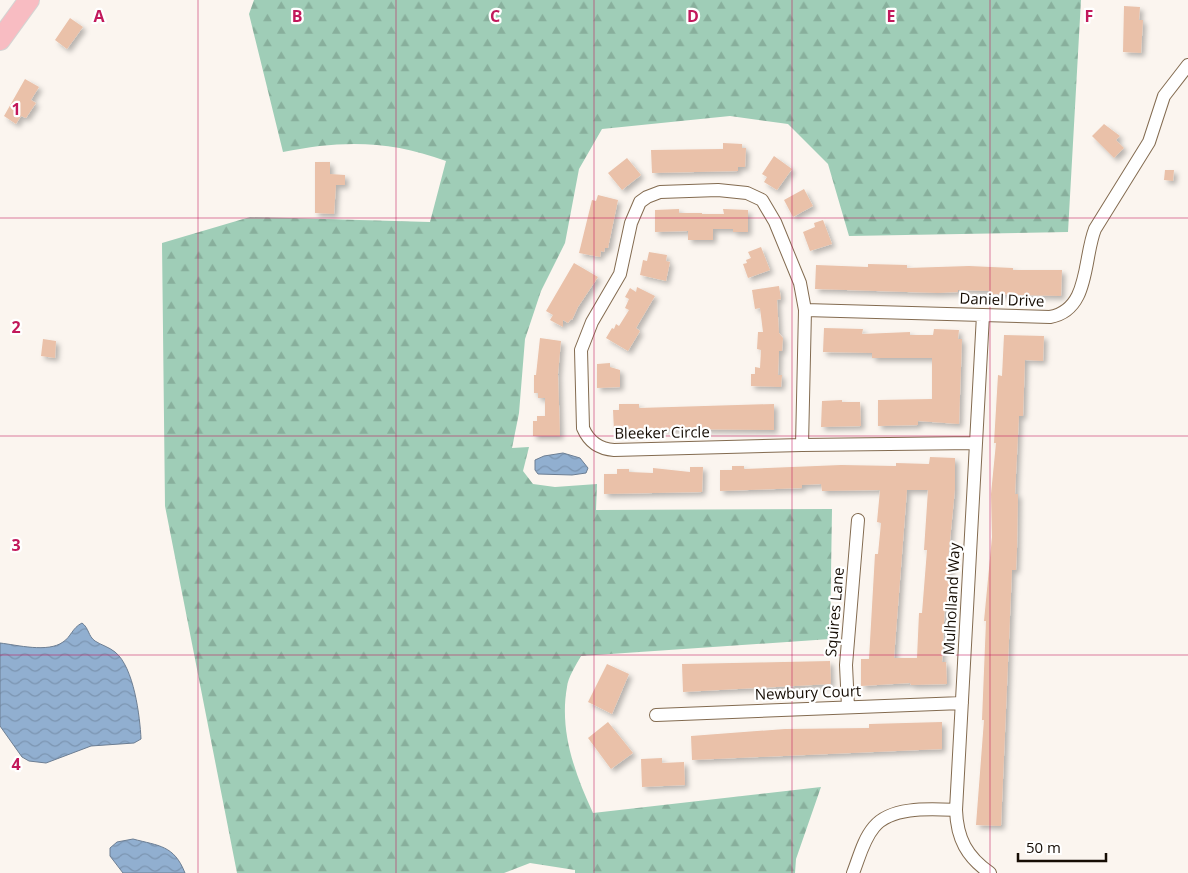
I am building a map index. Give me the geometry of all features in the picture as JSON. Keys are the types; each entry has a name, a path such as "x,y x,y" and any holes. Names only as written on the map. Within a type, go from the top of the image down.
{"main road":[{"path":"0,40 29,0"}],"street":[{"name":"Daniel Drive","path":"805,310 1050,317 1068,311 1075,304 1079,296 1089,245 1095,229 1149,142 1164,96 1188,65"},
{"name":"Bleeker Circle","path":"802,445 805,310 795,271 775,222 762,200 747,193 731,190 660,192 647,196 635,211 620,274 583,341 579,360 583,428 589,439 600,447 614,450 976,443"},
{"name":"Mulholland Way","path":"983,315 956,825 971,858 990,873"},
{"name":"Squires Lane","path":"848,707 846,665 858,520"},
{"name":"Newbury Court","path":"656,715 962,703"},
{"path":"853,873 868,835 876,825 885,819 898,814 916,811 956,810"}],"green space":[{"path":"254,0 1081,0 1068,232 849,236 828,164 788,124 730,116 602,129 579,169 565,243 541,291 525,339 519,413 512,448 529,447 523,471 533,484 555,487 597,484 596,510 832,509 830,639 581,656 569,679 565,703 565,720 570,752 580,783 593,813 821,787 796,859 795,873 575,873 575,870 530,863 504,873 237,873 165,506 162,243 250,217 430,222 446,161 405,149 365,144 325,145 283,152 249,14"}],"water":[{"path":"563,453 580,458 588,468 586,473 572,475 538,474 535,470 535,460 544,456"},
{"path":"82,623 93,639 115,652 122,659 135,693 141,739 134,743 91,746 46,763 29,761 22,757 0,726 0,643 41,648 49,647 66,640 76,627"},
{"path":"133,839 165,848 176,857 185,873 123,873 110,856 110,848 117,842"}],"building":[{"path":"1124,6 1140,7 1139,20 1143,20 1141,53 1123,52"},
{"path":"70,18 83,27 67,49 55,40"},
{"path":"25,79 39,87 31,100 36,103 26,118 21,116 16,124 4,116"},
{"path":"1104,124 1120,136 1116,140 1124,148 1114,158 1092,136"},
{"path":"723,143 742,144 742,148 746,148 745,167 738,167 738,171 652,173 651,150 723,149"},
{"path":"774,156 792,169 777,190 764,182 767,177 762,174"},
{"path":"627,158 641,175 622,190 608,173"},
{"path":"315,162 330,162 330,174 345,175 345,185 336,185 334,214 315,213"},
{"path":"1165,170 1174,170 1173,181 1164,180"},
{"path":"804,189 813,206 793,217 784,200"},
{"path":"598,195 618,200 608,248 605,248 604,252 601,251 600,257 579,253 592,200 596,201"},
{"path":"679,209 679,213 702,214 724,214 723,209 748,210 748,232 733,232 733,229 713,229 713,240 688,240 688,231 655,232 655,210"},
{"path":"823,220 832,244 810,251 803,232 815,227 814,223"},
{"path":"761,247 770,270 748,278 743,264 747,263 746,260 751,258 748,252"},
{"path":"649,252 667,255 666,261 670,262 666,281 640,275 643,260 647,261"},
{"path":"574,263 598,277 578,307 572,320 568,323 563,320 563,327 550,320 553,315 546,311"},
{"path":"868,264 907,265 907,268 969,266 1013,268 1013,270 1062,270 1061,296 989,294 989,291 958,290 958,292 938,293 815,289 816,265 868,267"},
{"path":"779,286 781,299 777,300 779,333 783,338 782,351 779,351 778,375 782,375 781,387 751,386 751,374 755,374 755,367 760,368 761,350 757,349 758,332 763,332 760,308 755,309 752,290"},
{"path":"637,287 655,296 636,328 640,331 628,351 606,338 616,324 619,326 629,310 625,308 629,299 625,297 630,288 636,292"},
{"path":"824,328 863,329 862,334 910,332 910,335 933,335 934,329 959,330 958,339 962,339 959,424 918,421 918,425 878,426 878,400 932,399 932,358 872,358 872,353 823,352"},
{"path":"1004,335 1044,336 1043,361 1025,360 1023,416 1019,416 1015,494 1018,494 1017,549 1016,570 1012,570 1001,826 976,825 984,720 982,720 986,621 984,621 992,537 991,494 996,443 994,443 998,375 1002,376"},
{"path":"540,338 561,341 558,374 560,436 533,436 533,421 537,421 537,416 545,416 545,398 538,398 538,393 534,393 534,375 536,375"},
{"path":"43,339 56,341 55,358 41,356"},
{"path":"610,363 610,367 620,370 620,387 597,388 597,364"},
{"path":"842,400 842,402 860,402 861,426 821,427 822,401"},
{"path":"619,404 639,404 639,408 774,404 774,430 638,429 638,432 614,431 613,410 619,410"},
{"path":"930,457 955,458 955,489 948,561 951,561 948,602 945,602 942,662 946,662 947,684 911,685 910,683 861,686 861,659 869,659 875,554 878,554 881,523 877,522 880,490 822,491 821,484 802,485 802,488 720,491 720,470 732,470 732,466 744,466 744,469 841,465 896,466 896,463 929,464","holes":["907,490 928,490 924,550 927,550 922,613 919,613 917,658 894,658"]},
{"path":"690,467 703,467 702,492 604,494 604,474 617,474 617,469 629,469 629,472 653,473 653,468 690,472"},
{"path":"830,661 831,684 683,692 682,664"},
{"path":"607,664 629,674 612,714 588,702"},
{"path":"608,722 633,753 611,769 588,738"},
{"path":"942,722 942,749 692,760 691,736 785,729 869,728 869,724"},
{"path":"662,758 662,763 684,762 685,785 642,787 641,759"}]}
